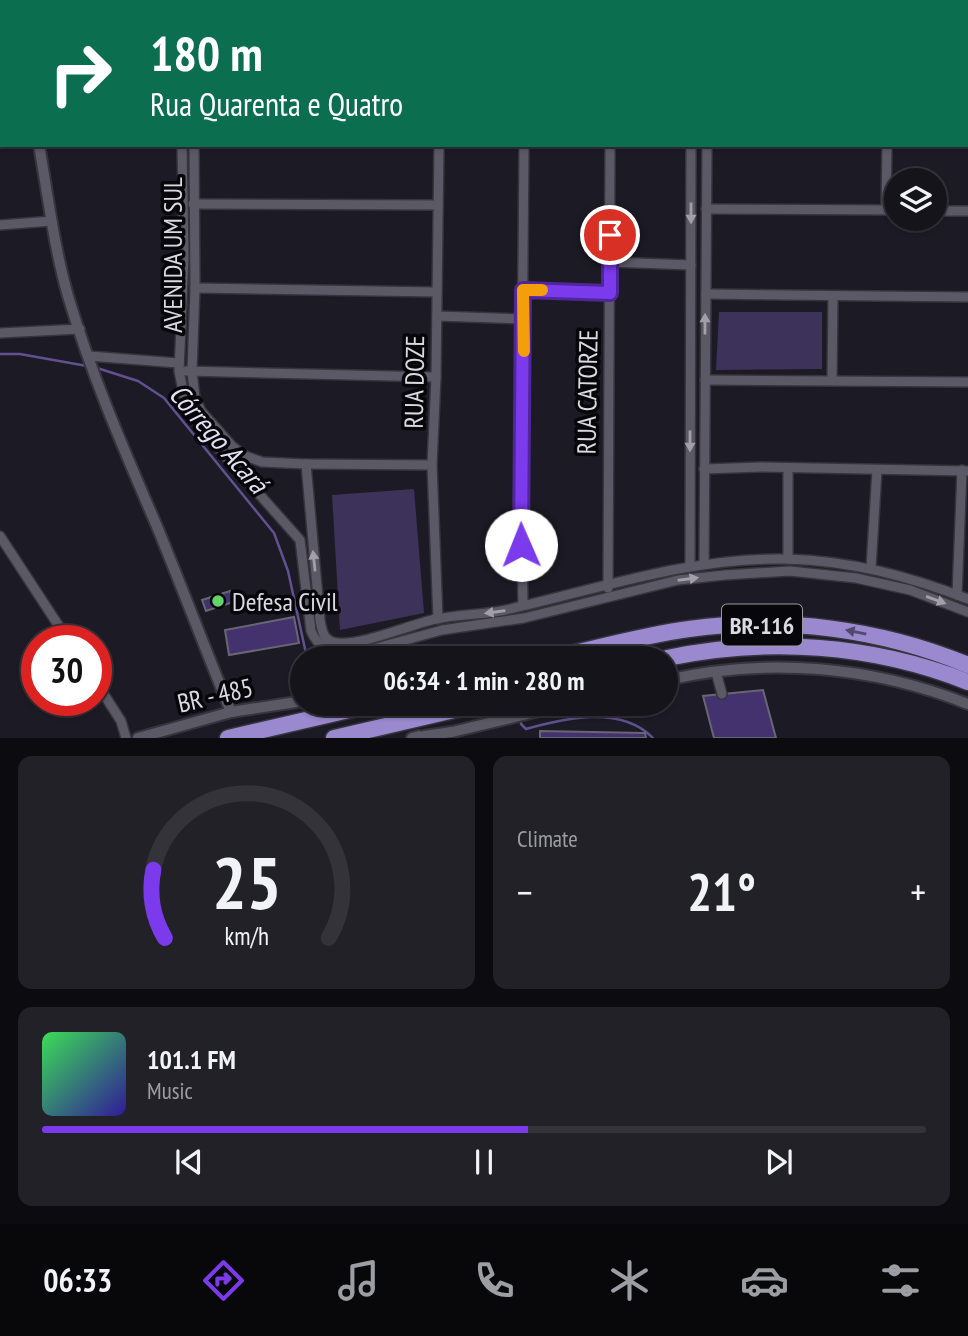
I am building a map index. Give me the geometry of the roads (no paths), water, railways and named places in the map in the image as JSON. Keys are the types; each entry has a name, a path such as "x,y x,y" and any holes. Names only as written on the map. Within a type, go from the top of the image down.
{"highway":[{"name":"BR-116","path":"609,646 689,629 773,624 849,630 904,643 968,665"},
{"name":"BR-116","path":"678,657 777,646 835,648 905,662 968,682"},
{"path":"229,737 322,716"},
{"path":"334,737 427,716"}],"street":[{"path":"39,147 68,296 91,365 114,429 231,712"},
{"name":"AVENIDA UM SUL","path":"183,147 195,288 192,387 198,405 212,423 232,446 262,462 432,465"},
{"name":"AVENIDA UM SUL","path":"194,147 193,204 189,220 178,367 186,407 203,431 300,540"},
{"name":"RUA DOZE","path":"438,619 432,465 439,147"},
{"path":"523,605 521,484 524,147"},
{"name":"RUA CATORZE","path":"609,598 610,147"},
{"path":"690,566 691,147"},
{"path":"704,564 707,147"},
{"path":"887,147 888,168"},
{"path":"691,160 706,159"},
{"path":"183,166 194,166"},
{"path":"193,204 438,205"},
{"path":"706,209 884,210"},
{"path":"947,211 968,211"},
{"path":"0,225 52,222"},
{"path":"691,239 706,239"},
{"path":"610,262 691,265"},
{"path":"195,288 436,292"},
{"path":"523,290 610,293"},
{"path":"706,294 968,297"},
{"path":"832,380 833,296"},
{"path":"436,316 524,319"},
{"path":"0,333 79,329"},
{"path":"179,338 193,339"},
{"path":"690,349 705,347"},
{"path":"91,365 145,359 192,371 436,377"},
{"path":"705,380 968,382"},
{"path":"690,417 705,418"},
{"path":"203,431 212,423"},
{"path":"306,464 320,621 326,638 339,643 438,619 509,610 690,566 744,561 788,559 871,568 968,599"},
{"path":"705,468 965,470 964,556 957,595"},
{"path":"788,468 788,559"},
{"path":"871,568 877,470"},
{"path":"690,505 704,503"},
{"path":"0,536 58,625"},
{"path":"312,537 300,540 311,631 322,646 336,653 358,653 442,631 524,618 678,580 790,570 874,581 910,590 968,612"},
{"path":"742,574 744,561"},
{"path":"829,574 830,563"},
{"path":"648,576 648,587"},
{"path":"910,590 915,581"},
{"path":"575,593 578,604"},
{"path":"678,678 766,667 847,671 915,686 968,704"},
{"path":"716,672 722,694"},
{"name":"BR - 485","path":"138,737 231,712 290,703"},
{"path":"112,707 121,721 126,737"},
{"path":"420,737 448,735 515,716"}],"waterway":[{"name":"Córrego Acará","path":"0,354 20,354 87,366"},
{"name":"Córrego Acará","path":"97,368 138,381 164,398 274,533 288,571 304,646"},
{"name":"Córrego Acará","path":"521,717 521,724 526,729 575,718 609,718 625,721 653,738"}],"place":[{"name":"Defesa Civil","path":"218,601"}]}
